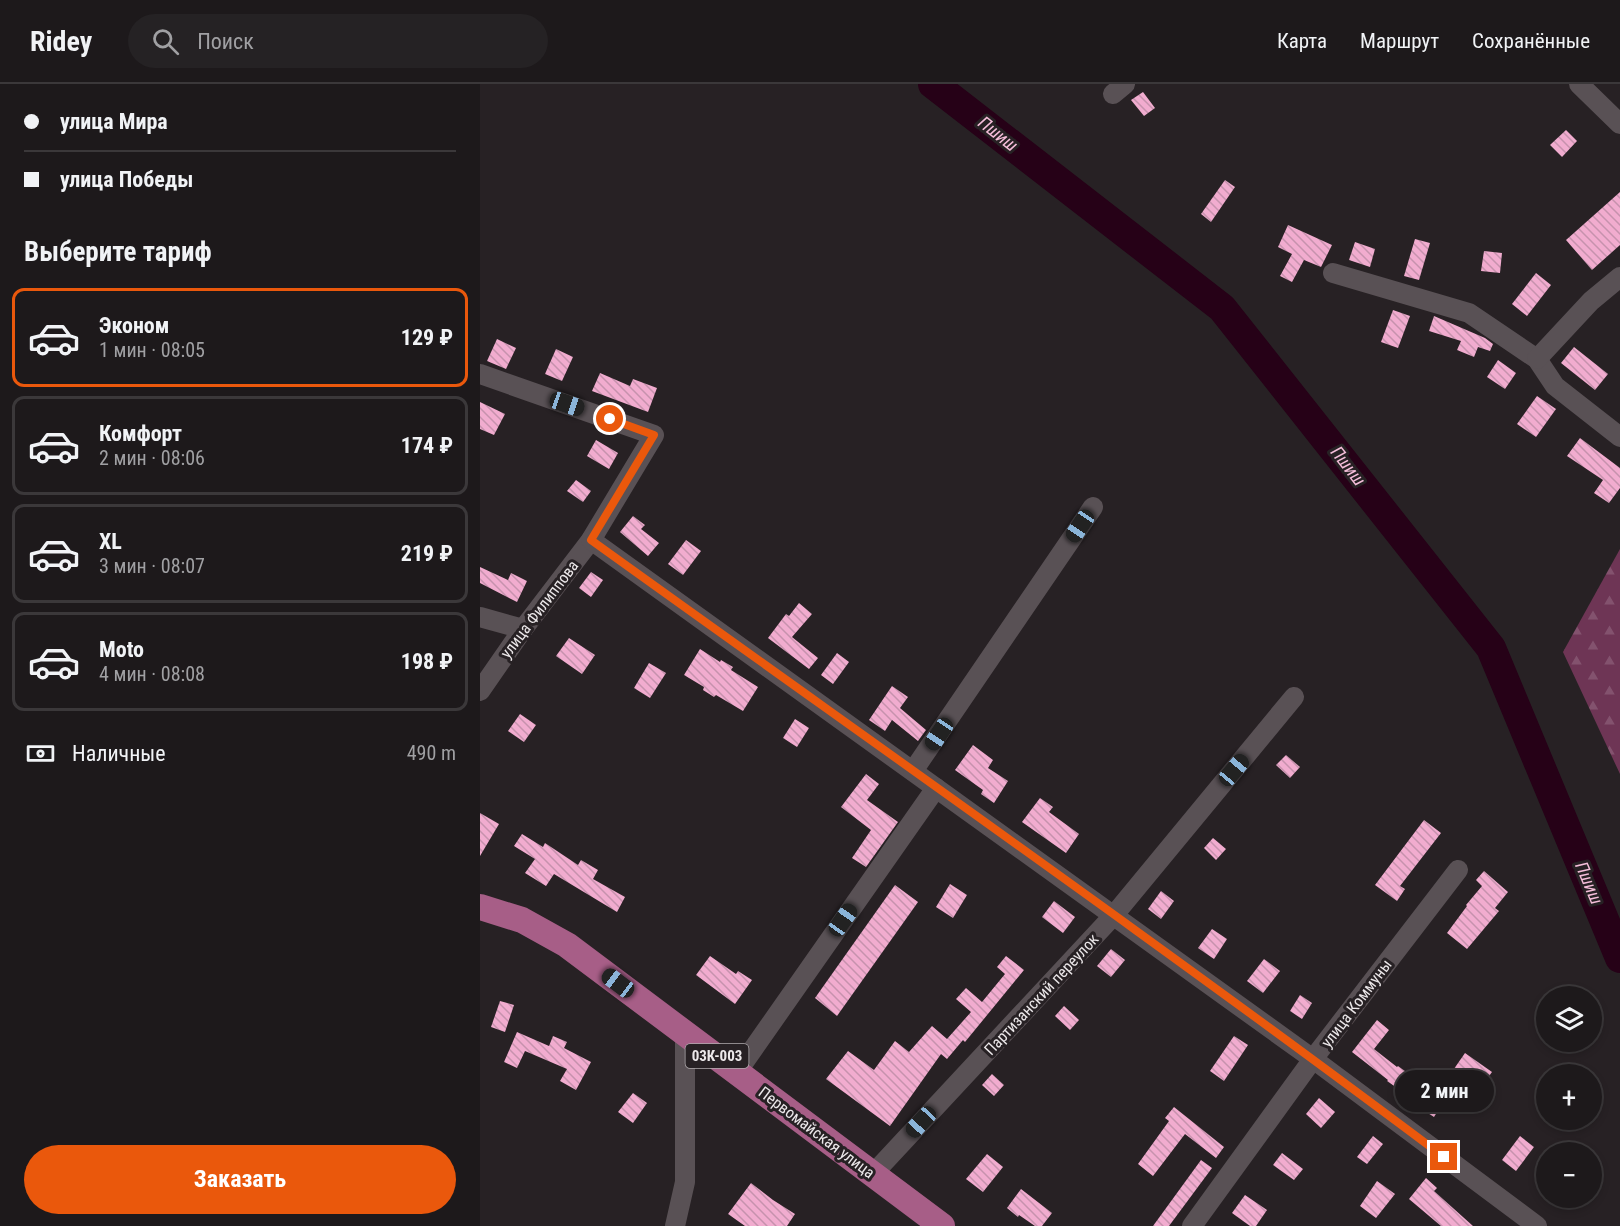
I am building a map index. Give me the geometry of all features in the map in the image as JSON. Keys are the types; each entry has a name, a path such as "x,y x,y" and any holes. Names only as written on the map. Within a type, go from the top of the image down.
{"main road":[{"name":"Первомайская улица","path":"480,907 522,920 567,945 942,1226"}],"street":[{"path":"1579,84 1620,124"},
{"path":"1334,273 1469,313 1537,359 1555,386 1620,437"},
{"path":"1537,359 1591,302 1620,277"},
{"name":"улица Филиппова","path":"480,374 654,435 591,540 522,629 480,691"},
{"path":"913,771 1093,507"},
{"path":"591,540 1313,1059 1537,1226"},
{"path":"480,617 522,629"},
{"name":"Партизанский переулок","path":"873,1174 1114,915 1294,697"},
{"path":"737,1072 936,788"},
{"name":"улица Коммуны","path":"1192,1226 1313,1059 1458,870"},
{"path":"675,1226 685,1182 685,1033"}],"green space":[{"path":"1620,549 1620,774 1563,652"}],"building":[{"path":"1143,92 1155,108 1144,116 1131,100"},
{"path":"1566,130 1577,141 1562,157 1550,145"},
{"path":"1225,180 1235,187 1211,222 1201,214"},
{"path":"1620,192 1620,245 1592,270 1566,240"},
{"path":"1288,225 1332,245 1321,267 1304,260 1292,282 1280,276 1292,254 1278,247"},
{"path":"1415,239 1430,243 1419,280 1404,276"},
{"path":"1355,242 1375,249 1370,267 1349,260"},
{"path":"1484,251 1502,253 1500,273 1481,271"},
{"path":"1536,273 1551,285 1527,316 1512,304"},
{"path":"1393,310 1410,316 1398,348 1381,342"},
{"path":"1434,316 1485,338 1493,344 1490,351 1478,347 1474,357 1457,350 1461,341 1429,331"},
{"path":"497,339 516,348 506,369 487,361"},
{"path":"1574,347 1608,374 1595,390 1561,363"},
{"path":"556,349 573,357 562,381 545,374"},
{"path":"1498,360 1516,373 1505,389 1487,377"},
{"path":"600,373 630,386 633,379 657,388 648,412 592,391"},
{"path":"1537,396 1556,409 1536,437 1517,424"},
{"path":"480,402 505,414 494,435 480,429"},
{"path":"1580,438 1620,468 1620,488 1609,503 1594,493 1603,480 1567,456"},
{"path":"596,440 618,453 609,469 587,456"},
{"path":"576,480 591,491 583,502 567,491"},
{"path":"633,516 645,525 641,529 659,543 648,556 620,532"},
{"path":"686,540 701,551 683,575 668,564"},
{"path":"480,567 508,580 511,573 527,581 517,602 480,583"},
{"path":"591,572 603,580 591,597 579,588"},
{"path":"799,603 812,614 792,637 818,658 809,669 768,638 786,614 789,616"},
{"path":"569,638 595,655 582,674 556,656"},
{"path":"700,649 720,662 721,660 733,667 731,670 758,687 743,711 716,695 714,697 703,690 704,687 684,675"},
{"path":"837,653 849,662 833,684 821,675"},
{"path":"649,663 666,673 650,698 634,688"},
{"path":"892,686 908,697 900,708 926,730 918,741 892,720 885,731 869,720"},
{"path":"520,714 536,725 524,742 508,731"},
{"path":"795,719 809,728 797,747 783,738"},
{"path":"973,745 993,760 988,768 1008,781 994,803 981,794 983,790 955,770"},
{"path":"1286,755 1300,767 1290,778 1276,765"},
{"path":"866,774 879,784 867,800 898,822 866,867 852,858 871,830 841,807"},
{"path":"1040,798 1053,807 1049,812 1079,834 1066,853 1022,822"},
{"path":"480,813 499,824 480,856"},
{"path":"1424,820 1441,833 1400,886 1405,889 1397,901 1375,885"},
{"path":"522,834 543,847 545,843 578,865 581,860 598,870 593,879 625,897 617,912 554,874 546,886 525,873 535,859 514,846"},
{"path":"1213,838 1226,849 1216,860 1204,848"},
{"path":"1484,871 1508,892 1495,908 1499,911 1467,949 1447,933 1482,886 1476,880"},
{"path":"950,884 967,895 953,918 936,907"},
{"path":"895,885 918,902 837,1016 815,998"},
{"path":"1161,891 1174,901 1161,919 1148,909"},
{"path":"1054,901 1075,917 1063,933 1042,917"},
{"path":"1212,929 1227,939 1214,959 1198,948"},
{"path":"1111,949 1125,960 1111,977 1097,966"},
{"path":"710,956 736,974 738,971 752,980 735,1004 696,975"},
{"path":"1006,956 1024,970 965,1042 963,1040 947,1059 941,1054 890,1126 826,1079 848,1051 874,1070 895,1041 909,1052 932,1026 947,1039 971,1012 956,999 966,988 982,1002 1005,974 997,967"},
{"path":"1264,959 1280,971 1263,993 1247,981"},
{"path":"1300,995 1312,1003 1302,1019 1290,1011"},
{"path":"500,1001 514,1005 505,1032 491,1027"},
{"path":"1064,1006 1079,1020 1070,1030 1055,1016"},
{"path":"1377,1020 1389,1030 1374,1049 1431,1090 1433,1087 1447,1096 1434,1117 1404,1098 1407,1095 1352,1052"},
{"path":"517,1032 549,1046 553,1036 567,1042 564,1048 591,1062 576,1090 560,1081 567,1069 525,1051 517,1068 504,1062"},
{"path":"1234,1036 1248,1045 1224,1081 1210,1071"},
{"path":"1465,1053 1492,1072 1474,1097 1447,1079"},
{"path":"992,1074 1004,1085 994,1096 982,1085"},
{"path":"633,1093 647,1103 633,1123 618,1112"},
{"path":"1319,1098 1335,1112 1321,1128 1306,1114"},
{"path":"1174,1107 1224,1147 1216,1158 1185,1134 1153,1176 1138,1164 1169,1121 1165,1118"},
{"path":"1373,1136 1383,1144 1367,1164 1357,1157"},
{"path":"1520,1136 1534,1147 1516,1171 1502,1160"},
{"path":"1282,1153 1303,1169 1294,1180 1273,1165"},
{"path":"987,1154 1003,1167 983,1192 966,1179"},
{"path":"1201,1160 1212,1168 1169,1226 1153,1226"},
{"path":"1426,1178 1437,1188 1434,1191 1473,1226 1441,1226 1409,1199"},
{"path":"1377,1181 1395,1194 1376,1218 1360,1206"},
{"path":"751,1183 795,1214 787,1226 745,1226 728,1214"},
{"path":"1021,1189 1052,1213 1042,1226 1035,1226 1007,1208"},
{"path":"1245,1195 1267,1210 1256,1226 1250,1226 1232,1213"}],"waterway":[{"name":"Пшиш","path":"933,84 1222,308 1491,648 1620,958"}],"route":[{"path":"610,419 654,435 591,540 1114,915 1444,1157"}]}
